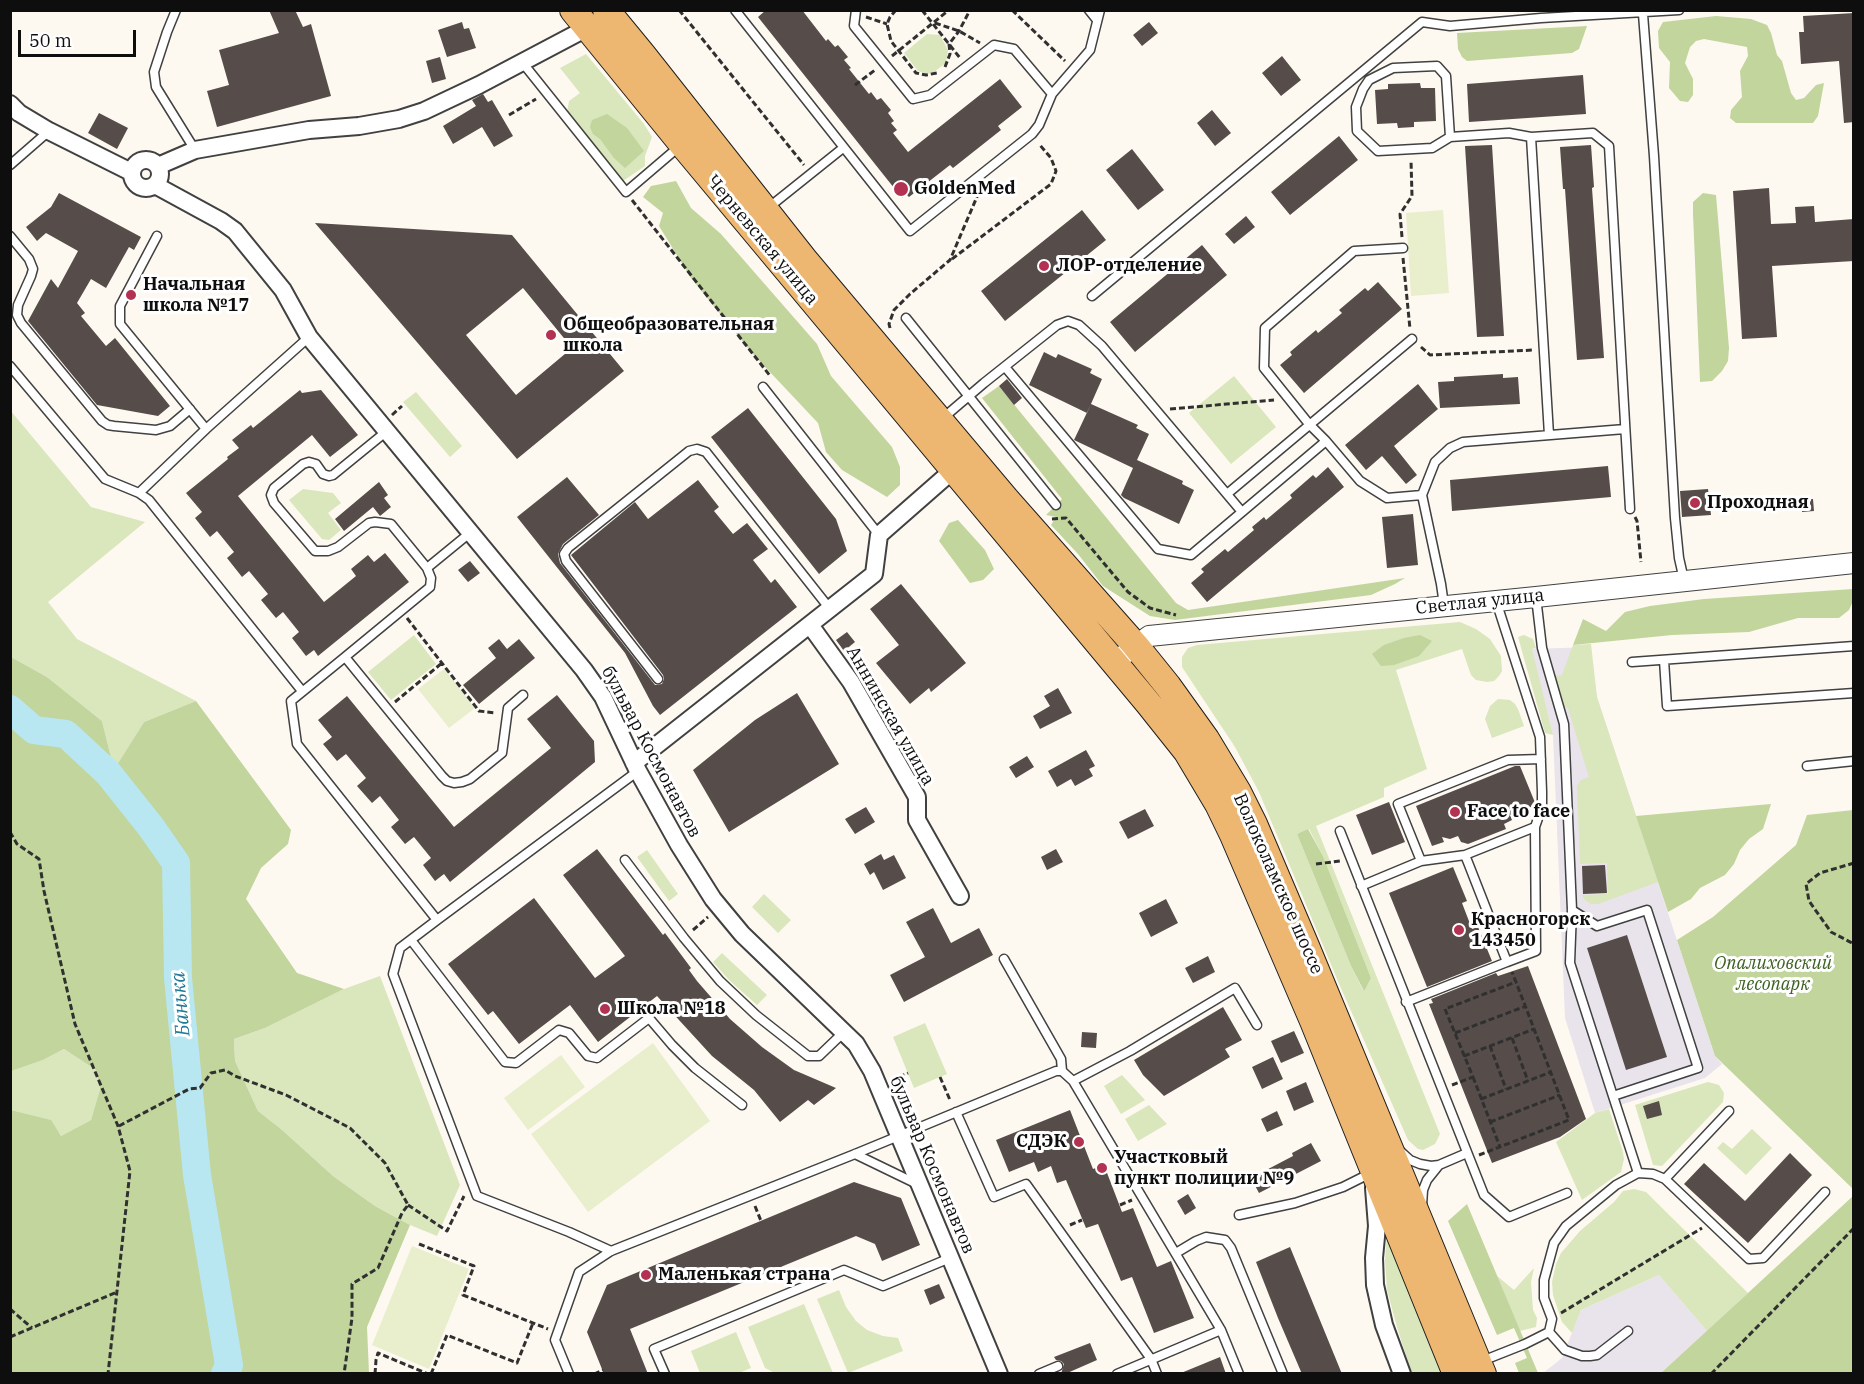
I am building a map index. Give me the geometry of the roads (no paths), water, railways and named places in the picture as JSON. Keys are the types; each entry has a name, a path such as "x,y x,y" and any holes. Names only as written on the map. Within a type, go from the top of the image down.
{"main road":[{"name":"Черневская улица","path":"596,14 682,144 962,462"},
{"name":"Черневская улица","path":"596,14 643,55 804,259 941,420 962,462"},
{"name":"Волоколамское шоссе","path":"962,462 1135,645 1206,739 1238,792 1306,945 1425,1233 1473,1370"},
{"name":"Волоколамское шоссе","path":"962,462 1114,662 1187,752 1218,804 1238,845 1313,1021 1373,1172 1473,1370"}],"street":[{"path":"158,166 195,150 309,130 359,126 399,119 424,111 479,85 522,61 596,14"},
{"name":"бульвар Космонавтов","path":"14,112 131,172 131,177 138,187 148,189 156,185 235,231 283,290 309,337 584,670 603,698 636,767 679,845 713,899 742,934 856,1044 872,1071 999,1374"},
{"path":"131,172 133,166 142,160 148,160 158,166 160,177 156,185"},
{"path":"636,767 874,574 879,535 962,462"},
{"name":"Светлая улица","path":"1114,662 1149,636 1854,563"},
{"name":"Аннинская улица","path":"810,625 851,682 917,796 918,820 960,896"},
{"path":"1373,1172 1377,1226 1374,1258 1375,1285 1384,1325 1402,1374"}],"lane":[{"path":"177,10 154,72 156,87 195,150"},
{"path":"735,10 910,231 1032,134 1039,125 1052,94 1090,50 1100,10"},
{"path":"1089,10 1097,20"},
{"path":"1092,296 1422,22 1450,26 1679,10"},
{"path":"856,12 854,26 913,99 930,96 994,45 1014,49 1052,94"},
{"path":"1643,14 1654,156 1675,518 1684,580"},
{"path":"522,61 626,192 682,144"},
{"path":"1450,137 1446,76 1437,66 1393,68 1370,80 1363,89 1356,107 1357,130 1378,151 1432,148 1450,137 1509,133 1531,137 1593,133 1608,146 1630,509"},
{"path":"10,165 49,131"},
{"path":"1531,137 1549,435"},
{"path":"766,210 843,148"},
{"path":"10,236 29,259 33,269 18,305 17,315 21,323 102,421 114,426 156,430 170,426 190,410"},
{"path":"157,237 120,306 120,324 206,429"},
{"path":"1403,248 1354,251 1265,328 1264,368 1309,424 1360,481 1387,498 1422,495"},
{"path":"906,318 1056,506"},
{"path":"941,420 1057,325 1068,321 1079,325 1102,346 1242,512"},
{"path":"139,492 309,337"},
{"path":"1227,494 1412,339"},
{"path":"10,366 105,479 139,492 149,500 302,691"},
{"path":"1005,367 1158,549 1191,555 1326,441"},
{"path":"763,387 879,535"},
{"path":"1444,606 1422,495 1436,462 1450,448 1463,442 1625,429"},
{"path":"387,431 333,475 323,474 316,464 309,462 303,464 274,488 271,495 274,503 315,551 328,551 338,547 369,523 391,524 427,568 431,578 430,587 291,701 297,744 437,920"},
{"path":"658,679 566,561 564,554 568,548 689,451 697,449 706,452 830,609"},
{"path":"427,568 471,532"},
{"path":"1536,597 1542,648 1564,724 1572,910 1570,963 1638,1173"},
{"path":"1407,1002 1536,951 1535,827 1542,807 1540,737 1496,601"},
{"path":"1632,662 1854,646"},
{"path":"345,657 442,776 454,783 470,779 502,753 508,708 523,695"},
{"path":"1664,660 1668,706 1854,693"},
{"path":"1422,861 1398,804 1508,760 1541,759"},
{"path":"1807,766 1854,761"},
{"path":"611,1251 477,1196 393,975 400,948 636,767"},
{"path":"1361,886 1422,861 1465,855 1535,827"},
{"path":"1340,831 1484,1195 1509,1217 1567,1193"},
{"path":"1465,855 1508,962"},
{"path":"625,860 684,938 727,988 756,1015 808,1056 819,1056 844,1032"},
{"path":"1572,910 1597,926 1647,910 1698,1068 1613,1096"},
{"path":"411,940 505,1062 516,1064 559,1030 570,1032 588,1056 597,1058 649,1018 695,1068 742,1105"},
{"path":"1005,959 1061,1059 1062,1071"},
{"path":"1073,1080 1130,1051 1235,988 1257,1025"},
{"path":"569,1374 555,1340 579,1272 611,1251 752,1196 1056,1071 1062,1071 1073,1080 1221,1330 1239,1374"},
{"path":"1665,1179 1729,1111"},
{"path":"956,1112 994,1197 1026,1184 1151,1359 1157,1374"},
{"path":"1381,1126 1400,1151 1410,1160 1420,1164 1438,1165 1468,1156"},
{"path":"855,1154 919,1185"},
{"path":"1425,1233 1421,1211 1423,1190 1438,1165"},
{"path":"1239,1215 1295,1203 1344,1187 1373,1172"},
{"path":"1549,1332 1552,1318 1544,1298 1544,1280 1554,1243 1566,1226 1617,1185 1638,1173 1653,1174 1665,1179 1749,1258 1763,1258 1825,1192"},
{"path":"1176,1253 1206,1238 1216,1237 1225,1240 1231,1248 1283,1374"},
{"path":"665,1374 654,1348 844,1270 883,1286 950,1258"},
{"path":"1117,1374 1221,1330"},
{"path":"1549,1332 1565,1350 1582,1356 1590,1356 1597,1355 1628,1330"},
{"path":"1473,1370 1549,1332"},
{"path":"1039,1374 1058,1366"}],"waterway":[{"name":"Банька","path":"10,709 34,730 66,734 108,773 176,863 178,978 197,1175 229,1365 225,1374"}],"place":[{"name":"GoldenMed","path":"901,189"},
{"name":"ЛОР-отделение","path":"1044,266"},
{"name":"Начальная школа №17","path":"131,295"},
{"name":"Общеобразовательная школа","path":"551,335"},
{"name":"Проходная","path":"1695,503"},
{"name":"Face to face","path":"1455,812"},
{"name":"Красногорск 143450","path":"1459,930"},
{"name":"Школа №18","path":"605,1009"},
{"name":"СДЭК","path":"1079,1142"},
{"name":"Участковый пункт полиции №9","path":"1102,1168"},
{"name":"Маленькая страна","path":"646,1275"}],"park label":[{"name":"Опалиховский лесопарк","path":"1773,974"}]}
